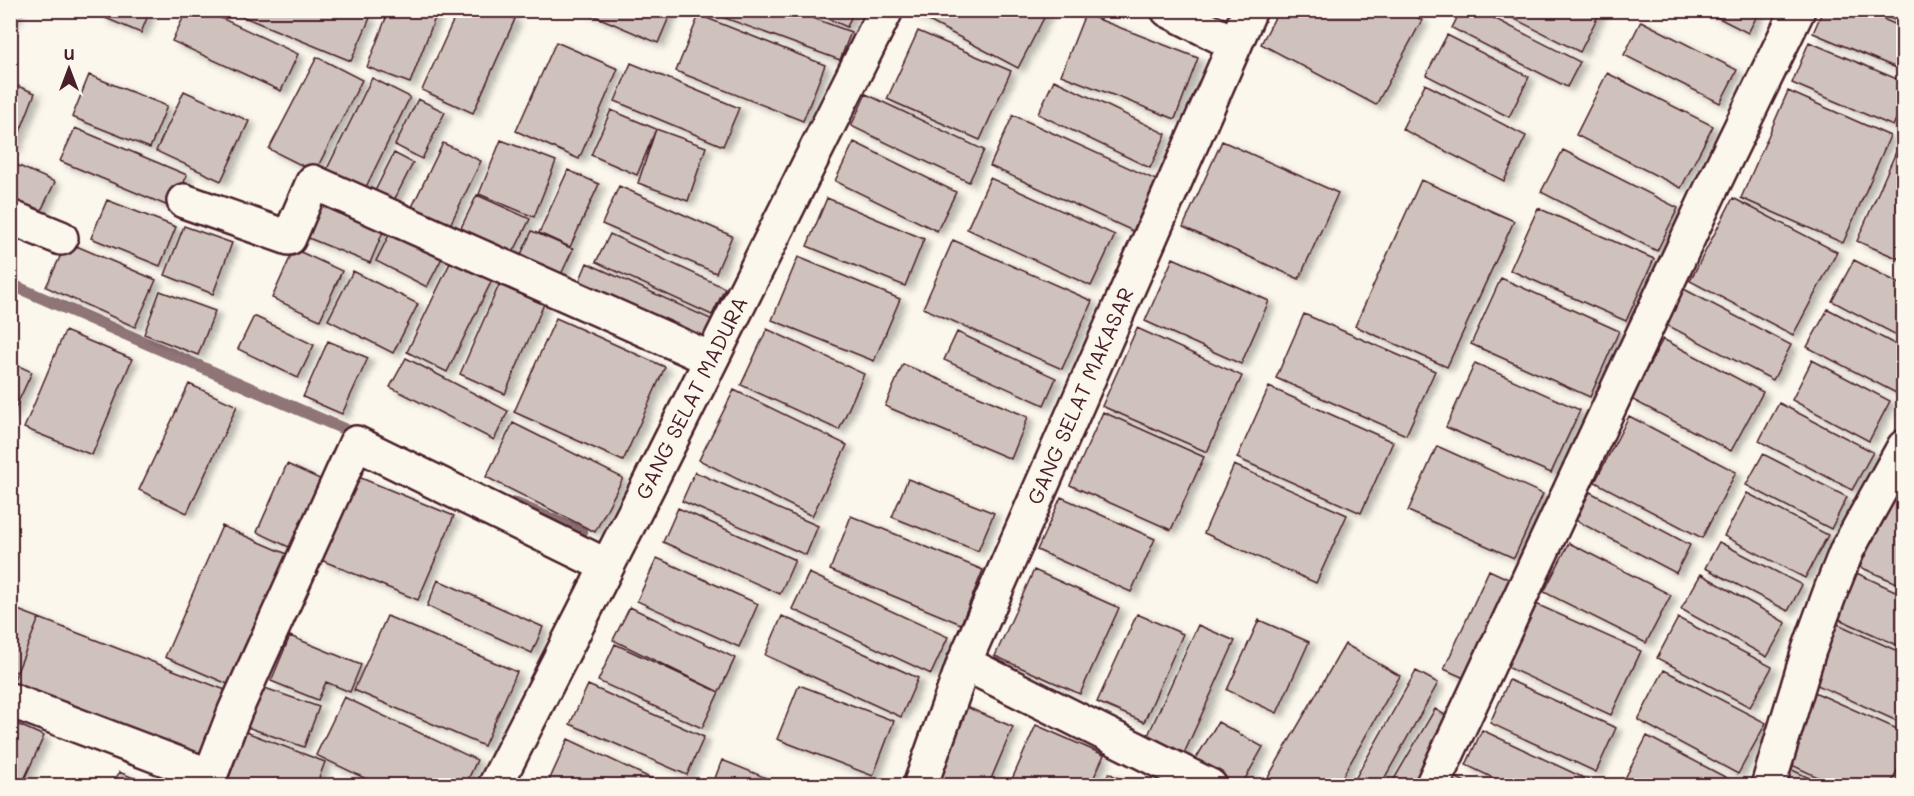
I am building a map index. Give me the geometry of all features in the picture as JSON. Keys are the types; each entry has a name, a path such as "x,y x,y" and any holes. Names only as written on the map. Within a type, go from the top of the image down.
{"street":[{"name":"GANG SELAT MADURA","path":"495,786 886,10"},
{"path":"1168,10 1235,44"},
{"name":"GANG SELAT MAKASAR","path":"920,786 964,663 1250,10"},
{"path":"1431,786 1712,187 1798,10"},
{"path":"184,201 289,238 313,182 711,359"},
{"path":"10,217 61,238"},
{"path":"10,700 210,776 235,711 356,443 607,566"},
{"path":"1768,786 1809,650 1847,550 1904,447"},
{"path":"964,663 1210,786"}],"building":[{"path":"10,10 17,10 10,26"},
{"path":"105,10 150,10 141,33 103,17"},
{"path":"187,10 204,10 298,54 281,91 172,41"},
{"path":"235,10 351,10 370,18 351,61 234,13"},
{"path":"389,10 438,10 410,83 367,67"},
{"path":"458,10 496,10 515,19 473,113 422,90"},
{"path":"581,10 672,10 658,43"},
{"path":"703,10 791,10 851,32 840,60"},
{"path":"809,10 854,10 847,27"},
{"path":"908,10 1048,10 1018,68"},
{"path":"1279,10 1404,10 1422,20 1376,105 1261,44"},
{"path":"1461,10 1478,10 1580,62 1567,87 1452,28"},
{"path":"1497,10 1601,10 1580,52"},
{"path":"1703,10 1760,10 1748,33"},
{"path":"1823,10 1862,10 1904,28 1904,71 1813,33"},
{"path":"1872,10 1904,10 1904,24"},
{"path":"1085,14 1198,58 1175,119 1061,75"},
{"path":"699,15 825,65 803,121 676,71"},
{"path":"1641,21 1737,70 1720,103 1624,55"},
{"path":"918,31 1011,71 980,140 887,99"},
{"path":"1447,35 1529,77 1509,117 1426,75"},
{"path":"556,42 618,69 579,159 516,131"},
{"path":"1809,42 1904,82 1904,101 1893,126 1792,83"},
{"path":"317,57 362,80 315,172 269,149"},
{"path":"631,63 739,108 723,146 615,101"},
{"path":"1607,73 1713,126 1681,188 1576,135"},
{"path":"89,75 167,106 150,148 72,117"},
{"path":"372,78 410,97 362,195 324,175"},
{"path":"1054,80 1166,134 1150,168 1038,114"},
{"path":"10,83 35,93 13,150 10,149"},
{"path":"1425,84 1526,136 1504,181 1402,129"},
{"path":"184,91 249,121 221,181 156,151"},
{"path":"1788,91 1890,136 1843,243 1741,198"},
{"path":"866,94 984,150 969,182 851,126"},
{"path":"418,99 445,112 422,159 395,145"},
{"path":"611,110 656,129 637,175 591,155"},
{"path":"1013,115 1156,180 1133,231 990,166"},
{"path":"75,128 187,175 173,208 60,161"},
{"path":"656,129 706,147 688,201 638,183"},
{"path":"501,140 556,161 534,217 479,194"},
{"path":"1222,141 1338,193 1299,279 1183,227"},
{"path":"854,142 956,192 937,231 835,181"},
{"path":"443,143 481,161 450,225 412,207"},
{"path":"1899,145 1904,147 1904,261 1857,241"},
{"path":"1563,150 1678,208 1657,251 1541,192"},
{"path":"394,153 413,163 388,212 369,203"},
{"path":"10,162 55,182 34,225 10,214"},
{"path":"568,170 599,184 570,247 539,233"},
{"path":"990,178 1115,235 1091,286 967,229"},
{"path":"1421,180 1514,221 1447,367 1355,326"},
{"path":"619,186 732,236 716,273 602,224"},
{"path":"318,194 387,222 370,263 301,235"},
{"path":"477,195 530,219 508,263 456,238"},
{"path":"827,198 924,239 905,286 807,246"},
{"path":"1733,198 1837,252 1793,335 1690,281"},
{"path":"107,200 176,227 160,266 91,238"},
{"path":"1538,208 1654,259 1626,321 1510,270"},
{"path":"184,226 232,243 213,294 165,275"},
{"path":"392,229 444,254 427,287 376,261"},
{"path":"532,231 573,249 556,285 515,267"},
{"path":"610,234 725,288 712,315 596,262"},
{"path":"953,240 1092,301 1062,369 923,308"},
{"path":"67,242 156,280 135,327 46,287"},
{"path":"294,249 342,271 320,320 272,298"},
{"path":"453,257 494,276 447,372 407,352"},
{"path":"798,257 900,299 874,361 772,320"},
{"path":"1173,258 1269,301 1241,364 1145,321"},
{"path":"1854,260 1904,286 1904,339 1832,301"},
{"path":"587,263 715,321 703,347 576,289"},
{"path":"353,271 418,304 393,353 328,320"},
{"path":"1501,278 1619,331 1590,397 1471,344"},
{"path":"499,285 544,304 505,394 460,374"},
{"path":"1678,286 1791,345 1773,380 1659,321"},
{"path":"160,291 215,311 198,355 144,334"},
{"path":"1828,309 1904,349 1904,389 1900,395 1807,347"},
{"path":"1304,314 1435,371 1406,435 1276,378"},
{"path":"254,316 314,345 298,378 238,349"},
{"path":"556,318 665,367 623,461 514,412"},
{"path":"1137,328 1242,376 1207,452 1102,406"},
{"path":"767,329 864,374 839,430 741,385"},
{"path":"65,331 132,359 92,455 24,428"},
{"path":"957,332 1056,378 1044,405 944,360"},
{"path":"1663,339 1763,392 1731,451 1631,399"},
{"path":"328,341 368,358 342,414 303,397"},
{"path":"406,358 508,411 494,440 390,387"},
{"path":"1812,360 1890,401 1869,441 1792,400"},
{"path":"10,362 32,372 12,415 10,415"},
{"path":"1475,363 1580,410 1551,473 1446,427"},
{"path":"903,364 1028,417 1011,459 885,406"},
{"path":"189,384 237,406 187,513 139,490"},
{"path":"1269,387 1393,442 1361,513 1237,458"},
{"path":"734,390 847,445 812,516 699,460"},
{"path":"1779,403 1873,452 1852,490 1759,441"},
{"path":"1103,412 1204,457 1171,530 1070,485"},
{"path":"1629,416 1736,472 1702,538 1595,482"},
{"path":"513,423 623,478 595,532 486,477"},
{"path":"1437,446 1543,494 1514,558 1408,511"},
{"path":"1763,454 1847,497 1831,529 1746,485"},
{"path":"287,464 322,480 291,548 257,532"},
{"path":"1234,465 1347,515 1316,583 1204,533"},
{"path":"695,472 818,526 806,555 682,501"},
{"path":"356,476 454,516 418,600 321,560"},
{"path":"908,479 994,513 978,551 892,517"},
{"path":"1590,492 1690,545 1676,573 1575,520"},
{"path":"1747,493 1828,535 1805,578 1724,536"},
{"path":"1892,496 1904,501 1904,586 1860,567"},
{"path":"1061,497 1155,539 1131,592 1037,550"},
{"path":"678,508 795,560 780,594 663,542"},
{"path":"851,516 983,570 961,624 830,570"},
{"path":"222,526 294,557 237,688 165,657"},
{"path":"1719,542 1802,585 1788,611 1705,568"},
{"path":"1569,543 1671,595 1646,643 1544,592"},
{"path":"657,558 758,604 739,647 637,601"},
{"path":"1034,570 1119,608 1080,694 995,656"},
{"path":"1489,570 1519,584 1473,682 1444,669"},
{"path":"1852,571 1904,595 1904,648 1832,616"},
{"path":"809,573 948,637 931,674 792,609"},
{"path":"1701,574 1786,623 1767,657 1681,609"},
{"path":"438,580 543,627 532,653 427,606"},
{"path":"1536,604 1641,651 1611,715 1507,667"},
{"path":"10,607 39,618 17,672 10,670"},
{"path":"630,607 735,658 719,692 613,640"},
{"path":"1137,614 1183,634 1144,722 1097,702"},
{"path":"387,616 517,672 484,746 354,690"},
{"path":"782,616 918,678 901,717 765,655"},
{"path":"39,618 233,693 207,758 13,682"},
{"path":"1678,618 1772,667 1750,707 1657,658"},
{"path":"1259,620 1309,642 1277,713 1227,690"},
{"path":"1831,621 1904,654 1904,708 1897,721 1804,679"},
{"path":"1198,625 1235,641 1181,760 1144,744"},
{"path":"290,636 361,665 350,692 326,682 318,700 271,681"},
{"path":"615,644 719,692 702,728 598,681"},
{"path":"1345,644 1400,676 1337,786 1263,786"},
{"path":"1664,670 1766,723 1738,774 1638,720"},
{"path":"1416,671 1438,683 1380,786 1351,786"},
{"path":"1509,680 1616,728 1596,772 1490,723"},
{"path":"588,685 704,737 687,775 570,724"},
{"path":"799,685 894,721 873,776 777,739"},
{"path":"262,687 319,707 304,747 247,727"},
{"path":"1812,691 1904,732 1904,755 1890,786 1837,786 1781,760"},
{"path":"344,697 477,760 465,786 381,786 316,755"},
{"path":"962,705 1013,727 988,786 927,786"},
{"path":"1435,709 1458,723 1421,786 1390,786"},
{"path":"10,721 44,736 21,786 10,786"},
{"path":"1218,722 1263,747 1241,786 1228,786 1192,765"},
{"path":"1036,725 1104,755 1090,786 1009,786"},
{"path":"1482,730 1601,786 1510,786 1466,765"},
{"path":"246,732 325,762 316,786 243,786 228,780"},
{"path":"1647,736 1742,786 1621,786"},
{"path":"568,739 667,786 554,786 548,783"},
{"path":"722,760 786,786 712,786"},
{"path":"1786,767 1826,786 1778,786"},
{"path":"1903,770 1904,786 1896,786"},
{"path":"119,772 141,781 140,786 113,786"},
{"path":"1109,773 1131,786 1102,786"},
{"path":"1454,776 1472,786 1449,786"}],"waterway":[{"path":"10,284 360,436"},
{"path":"514,503 582,532"}]}
